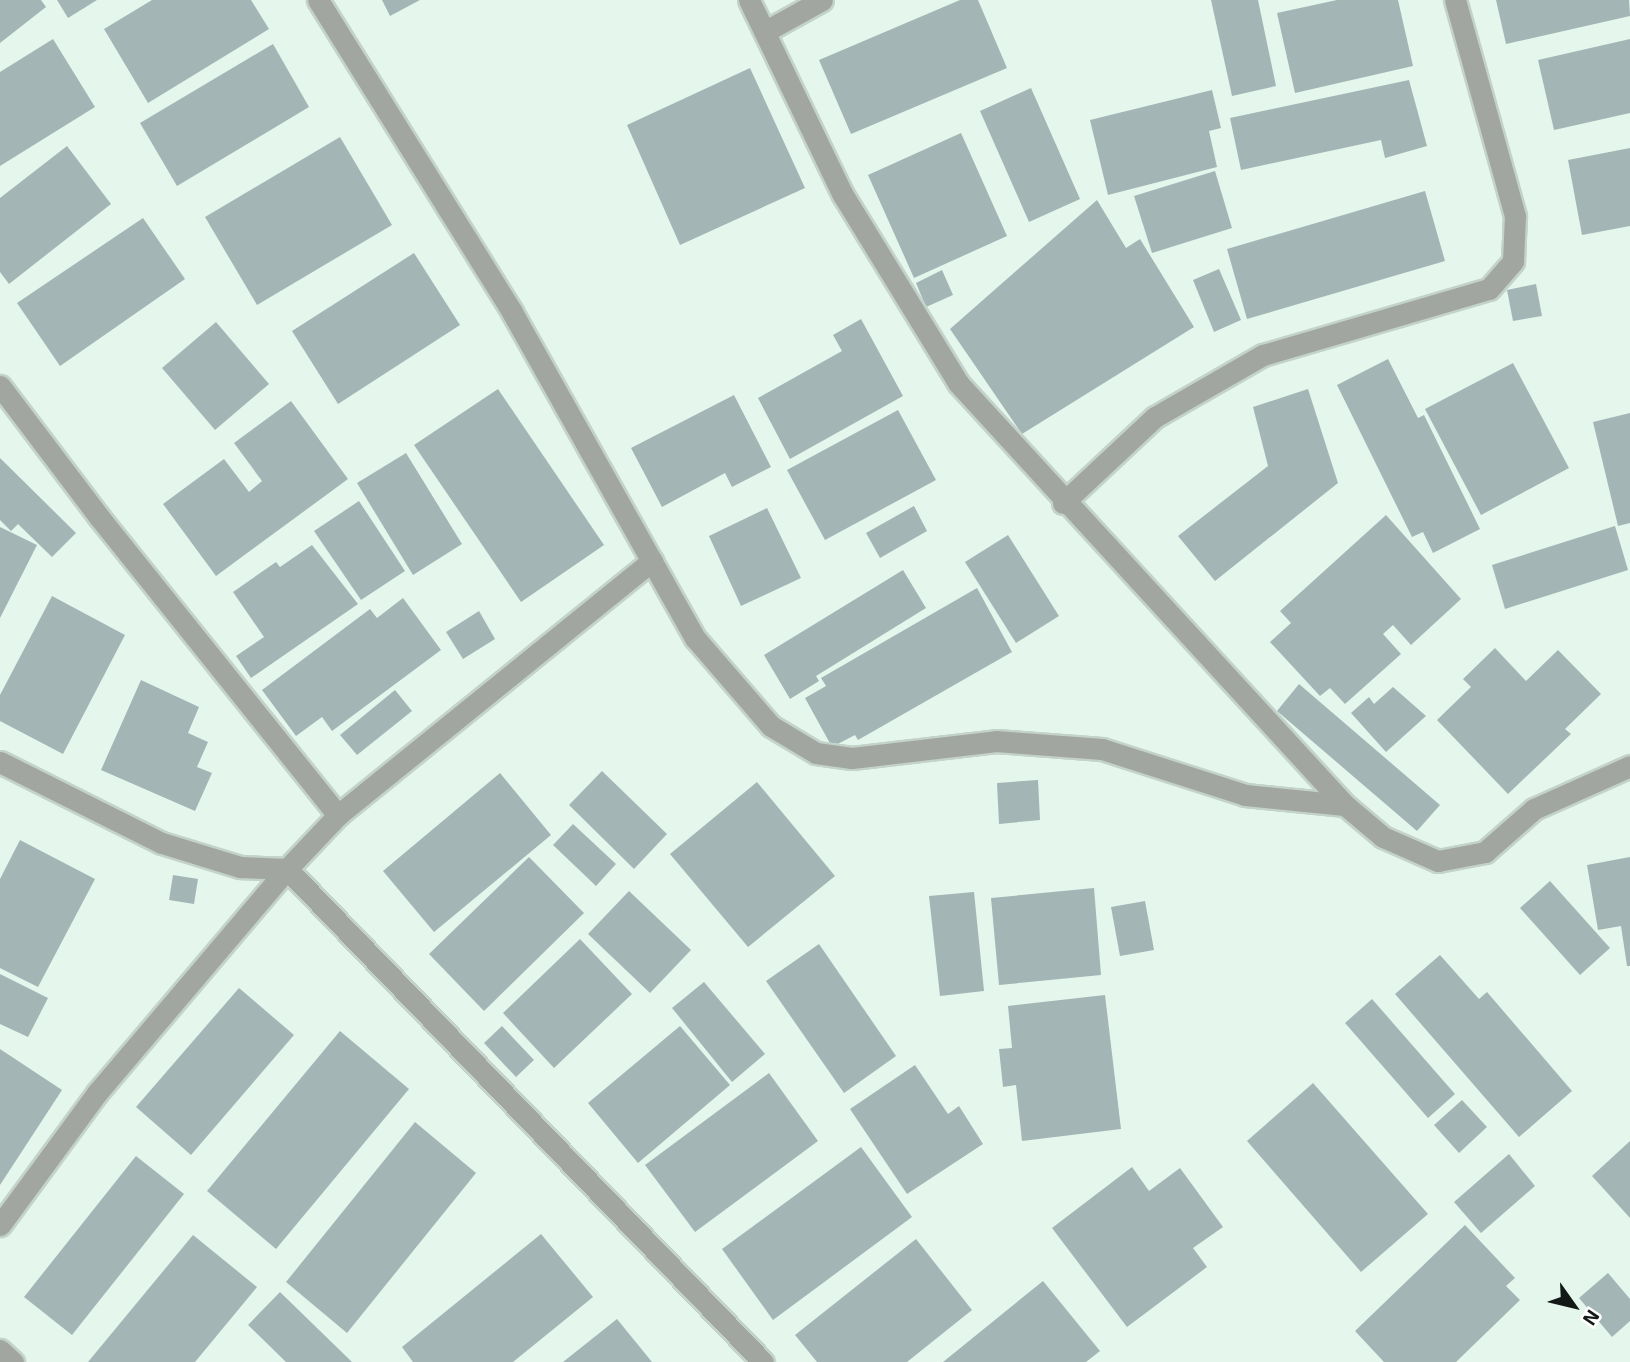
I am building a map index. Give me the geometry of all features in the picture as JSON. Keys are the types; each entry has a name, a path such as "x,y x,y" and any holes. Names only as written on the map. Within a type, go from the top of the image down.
{"street":[{"path":"318,0 512,312 695,638 771,726 816,753 852,758 996,741 1102,749 1245,795 1345,805"},
{"path":"749,0 843,195 958,383 1063,503 1345,805 1383,838 1438,862 1485,852 1534,810 1630,766"},
{"path":"766,31 822,0"},
{"path":"1063,503 1155,416 1263,355 1489,289 1513,261 1515,216 1455,0"},
{"path":"0,386 99,517 338,816"},
{"path":"0,1226 97,1093 287,869 338,816 652,561"},
{"path":"0,762 162,844 240,867 287,869 764,1362"},
{"path":"0,1350 13,1362"}],"building":[{"path":"0,0 41,0 46,7 0,43"},
{"path":"57,0 97,0 68,18"},
{"path":"152,0 251,0 269,29 148,103 104,29"},
{"path":"382,0 420,0 390,16"},
{"path":"960,0 978,0 1007,68 851,134 819,60"},
{"path":"1211,0 1258,0 1276,86 1232,96"},
{"path":"1337,0 1398,0 1413,66 1295,93 1277,13"},
{"path":"1496,0 1629,0 1630,16 1506,44"},
{"path":"53,39 95,107 0,166 0,72"},
{"path":"1630,39 1630,113 1554,130 1538,60"},
{"path":"273,44 309,107 177,186 140,123"},
{"path":"750,68 805,188 680,245 627,125"},
{"path":"1409,80 1427,146 1385,158 1381,140 1241,170 1230,118"},
{"path":"1031,88 1080,199 1029,222 980,111"},
{"path":"1212,90 1221,128 1209,131 1217,167 1108,195 1090,120"},
{"path":"961,133 1007,236 914,278 868,175"},
{"path":"340,137 392,225 257,305 205,217"},
{"path":"67,146 111,204 9,284 0,272 0,198"},
{"path":"1630,148 1630,226 1582,235 1568,160"},
{"path":"1215,171 1232,228 1152,253 1134,196"},
{"path":"1425,191 1445,261 1247,319 1227,249"},
{"path":"1097,200 1126,248 1140,239 1194,327 1022,434 950,329"},
{"path":"143,218 185,279 60,366 17,303"},
{"path":"414,253 460,325 338,404 292,331"},
{"path":"1219,269 1241,320 1214,332 1193,280"},
{"path":"942,270 953,295 926,307 916,283"},
{"path":"1536,284 1542,316 1513,321 1507,290"},
{"path":"861,319 903,396 790,459 758,398 842,351 833,335"},
{"path":"216,322 269,384 215,430 162,368"},
{"path":"1388,359 1418,418 1424,415 1480,529 1433,553 1423,532 1412,537 1337,385"},
{"path":"1513,363 1569,468 1481,515 1425,409"},
{"path":"498,389 604,545 521,602 414,445"},
{"path":"1308,389 1338,483 1215,581 1178,536 1268,466 1253,407"},
{"path":"734,395 771,467 732,487 725,473 662,507 631,448"},
{"path":"291,401 348,479 216,576 163,504 224,459 249,492 262,481 234,443"},
{"path":"898,410 936,480 825,540 787,470"},
{"path":"1630,413 1630,523 1618,526 1593,422"},
{"path":"406,453 462,544 413,575 357,483"},
{"path":"0,458 76,533 52,557 18,524 11,531 0,520"},
{"path":"359,501 405,571 361,600 314,531"},
{"path":"914,506 927,531 880,558 866,533"},
{"path":"767,508 801,578 741,606 709,536"},
{"path":"1386,515 1461,599 1411,645 1393,625 1383,634 1401,654 1345,704 1330,688 1320,696 1270,642 1291,623 1280,611"},
{"path":"1615,526 1628,570 1505,609 1492,565"},
{"path":"0,527 37,545 0,618"},
{"path":"1008,535 1059,616 1016,643 965,562"},
{"path":"312,545 358,604 251,678 236,656 264,637 233,592 276,562 280,567"},
{"path":"903,570 926,608 816,676 819,681 790,699 764,655"},
{"path":"977,588 1012,652 858,740 855,735 832,747 805,698 826,686 821,678"},
{"path":"52,596 125,635 63,754 0,721 0,695"},
{"path":"403,598 441,650 332,731 322,717 296,736 262,690 370,609 377,618"},
{"path":"479,611 495,639 463,659 446,632"},
{"path":"1495,648 1526,681 1558,650 1601,694 1565,729 1571,734 1508,794 1437,720 1471,687 1463,679"},
{"path":"141,680 199,707 188,733 208,742 197,767 212,773 195,811 101,770"},
{"path":"1299,684 1440,805 1417,831 1277,711"},
{"path":"1393,687 1426,716 1386,752 1351,713 1369,697 1374,704"},
{"path":"395,690 412,711 357,755 340,735"},
{"path":"602,771 667,834 634,869 569,805"},
{"path":"500,773 551,835 434,932 383,871"},
{"path":"1038,780 1040,820 999,824 997,783"},
{"path":"757,782 835,876 748,947 670,854"},
{"path":"573,824 616,864 596,886 553,845"},
{"path":"20,840 95,879 38,987 0,968 0,879"},
{"path":"529,857 584,913 484,1011 429,954"},
{"path":"1630,857 1630,966 1627,966 1621,926 1598,930 1587,865"},
{"path":"173,875 198,879 194,904 169,900"},
{"path":"1550,881 1610,948 1580,975 1520,908"},
{"path":"1094,888 1101,975 999,985 991,898"},
{"path":"629,891 691,950 650,993 588,934"},
{"path":"974,892 984,991 940,996 929,896"},
{"path":"1145,901 1154,950 1120,956 1111,907"},
{"path":"580,939 632,994 554,1068 503,1013"},
{"path":"819,944 896,1056 844,1093 766,981"},
{"path":"1440,955 1479,999 1487,992 1572,1091 1519,1137 1395,994"},
{"path":"0,974 48,998 28,1037 0,1024"},
{"path":"704,982 765,1054 732,1082 672,1008"},
{"path":"239,988 294,1035 191,1155 136,1107"},
{"path":"1105,995 1121,1129 1022,1141 1016,1085 1003,1087 999,1049 1012,1048 1008,1006"},
{"path":"1372,999 1455,1094 1428,1118 1345,1023"},
{"path":"502,1026 534,1060 516,1077 484,1043"},
{"path":"680,1026 730,1085 638,1163 588,1103"},
{"path":"340,1031 409,1089 276,1249 207,1191"},
{"path":"0,1049 62,1090 0,1185"},
{"path":"915,1065 948,1114 959,1106 983,1144 907,1194 850,1109"},
{"path":"769,1073 818,1141 695,1232 645,1165"},
{"path":"1313,1083 1428,1214 1361,1272 1247,1141"},
{"path":"1462,1100 1487,1127 1459,1153 1434,1125"},
{"path":"415,1122 476,1173 347,1333 286,1282"},
{"path":"1630,1141 1630,1218 1592,1176"},
{"path":"861,1147 912,1217 773,1320 722,1249"},
{"path":"1509,1154 1535,1186 1481,1233 1454,1202"},
{"path":"136,1156 184,1194 72,1335 24,1297"},
{"path":"1132,1167 1149,1191 1180,1168 1223,1227 1193,1248 1207,1267 1127,1327 1052,1228"},
{"path":"1465,1225 1515,1278 1506,1286 1520,1300 1456,1362 1384,1362 1355,1331"},
{"path":"541,1234 593,1297 513,1362 413,1362 402,1347"},
{"path":"193,1235 257,1287 195,1362 88,1362"},
{"path":"916,1239 972,1310 907,1362 817,1362 795,1335"},
{"path":"1608,1273 1630,1299 1630,1321 1612,1337 1579,1298"},
{"path":"1043,1281 1100,1351 1086,1362 943,1362"},
{"path":"280,1292 352,1362 286,1362 248,1325"},
{"path":"617,1319 652,1362 563,1362"}]}
